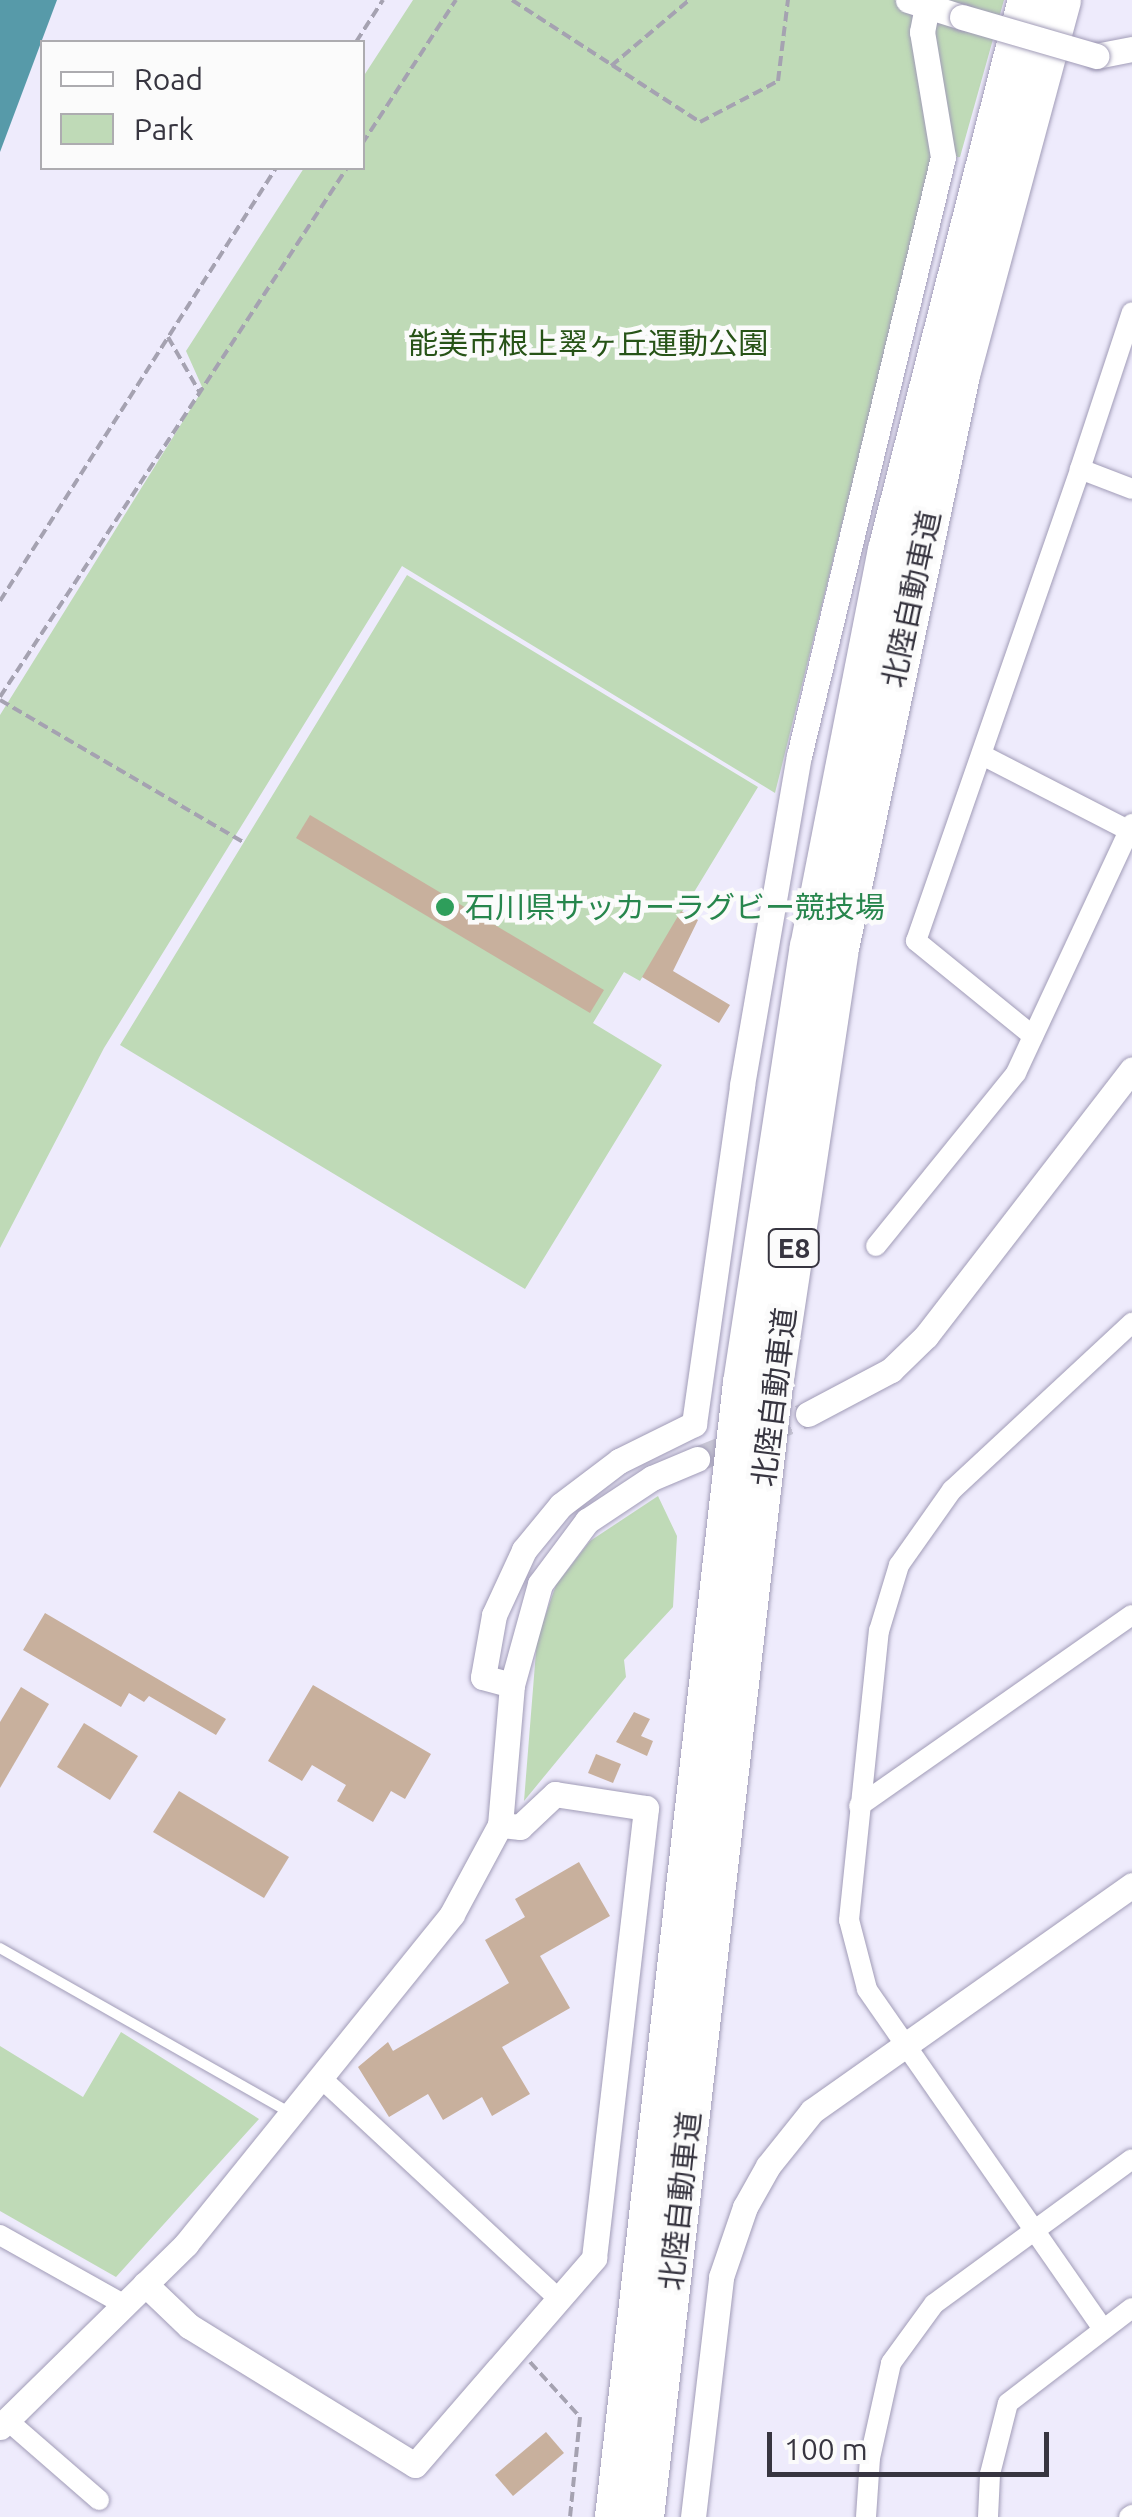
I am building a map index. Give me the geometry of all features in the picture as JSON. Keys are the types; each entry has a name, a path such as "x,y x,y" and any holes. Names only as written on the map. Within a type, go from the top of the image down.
{"highway":[{"name":"北陸自動車道","path":"614,2517 742,1383 808,947 892,532 1027,0"},
{"name":"北陸自動車道","path":"646,2517 774,1385 839,953 928,520 1062,0"}],"street":[{"path":"512,1685 483,1677 494,1615 524,1550 561,1505 619,1462 694,1424 742,1085 799,756 942,157 917,3 1096,56 1132,49"},
{"path":"1033,1036 916,941 1132,312"},
{"path":"1080,468 1132,488"},
{"path":"876,1246 1016,1072 1131,829 982,755"},
{"path":"808,1414 891,1370 926,1336 1132,1070"},
{"path":"1104,2329 904,2047 855,1957 849,1920 880,1631 914,1538 964,1477 1132,1323"},
{"path":"99,2500 3,2424 186,2244 452,1914 500,1825 512,1685 526,1621 560,1552 616,1498 697,1459"},
{"path":"859,1806 1132,1615"},
{"path":"145,2284 189,2326 415,2464 594,2258 646,1808 556,1794 520,1827 500,1825"},
{"path":"693,2517 721,2277 745,2208 812,2112 1132,1885"},
{"path":"321,2078 559,2299"},
{"path":"866,2517 870,2458 891,2363 934,2304 1132,2159"},
{"path":"0,2235 123,2304"},
{"path":"988,2517 990,2474 1008,2404 1132,2308"}],"lane":[{"path":"0,1948 292,2114"}],"path":[{"path":"357,40 383,0"},
{"path":"365,139 456,0"},
{"path":"512,0 700,122 778,81 788,0"},
{"path":"611,66 689,0"},
{"path":"0,601 275,170"},
{"path":"244,842 0,698 346,170"},
{"path":"168,337 200,393"},
{"path":"517,2347 580,2417 570,2517"}],"green space":[{"name":"能美市根上翠ヶ丘運動公園","path":"413,0 1004,0 960,157 933,159 775,793 402,566 104,1048 0,1248 0,715 203,389 186,351 303,170 365,170 365,74"},
{"name":"石川県サッカーラグビー競技場","path":"407,575 758,787 640,981 624,972 593,1023 662,1065 525,1289 120,1045"},
{"path":"658,1496 677,1536 673,1607 624,1660 626,1677 524,1801 537,1639 556,1585 590,1541"},
{"path":"121,2032 259,2119 116,2277 0,2211 0,2046 83,2097"}],"water":[{"path":"0,0 57,0 40,40 0,152"}],"building":[{"path":"310,815 604,990 590,1013 296,838"},
{"path":"681,911 698,920 673,971 730,1005 719,1023 642,977"},
{"path":"45,1613 226,1719 216,1735 149,1696 144,1702 129,1693 121,1707 23,1650"},
{"path":"313,1685 431,1754 405,1799 391,1791 373,1822 337,1801 346,1785 312,1765 302,1781 268,1761"},
{"path":"21,1687 49,1704 0,1788 0,1722"},
{"path":"634,1712 650,1719 641,1736 653,1741 647,1756 616,1742"},
{"path":"84,1723 138,1756 110,1800 57,1767"},
{"path":"596,1754 621,1764 613,1783 588,1773"},
{"path":"179,1791 289,1857 264,1898 153,1832"},
{"path":"579,1862 610,1916 540,1956 570,2008 502,2047 530,2094 492,2116 482,2097 443,2120 428,2094 389,2117 358,2067 388,2042 393,2051 509,1983 485,1940 525,1917 515,1899"},
{"path":"546,2432 564,2453 513,2496 495,2475"}],"tunnel":[{"path":"697,1459 808,1414"}],"place":[{"name":"石川県サッカーラグビー競技場","path":"445,907"}]}
